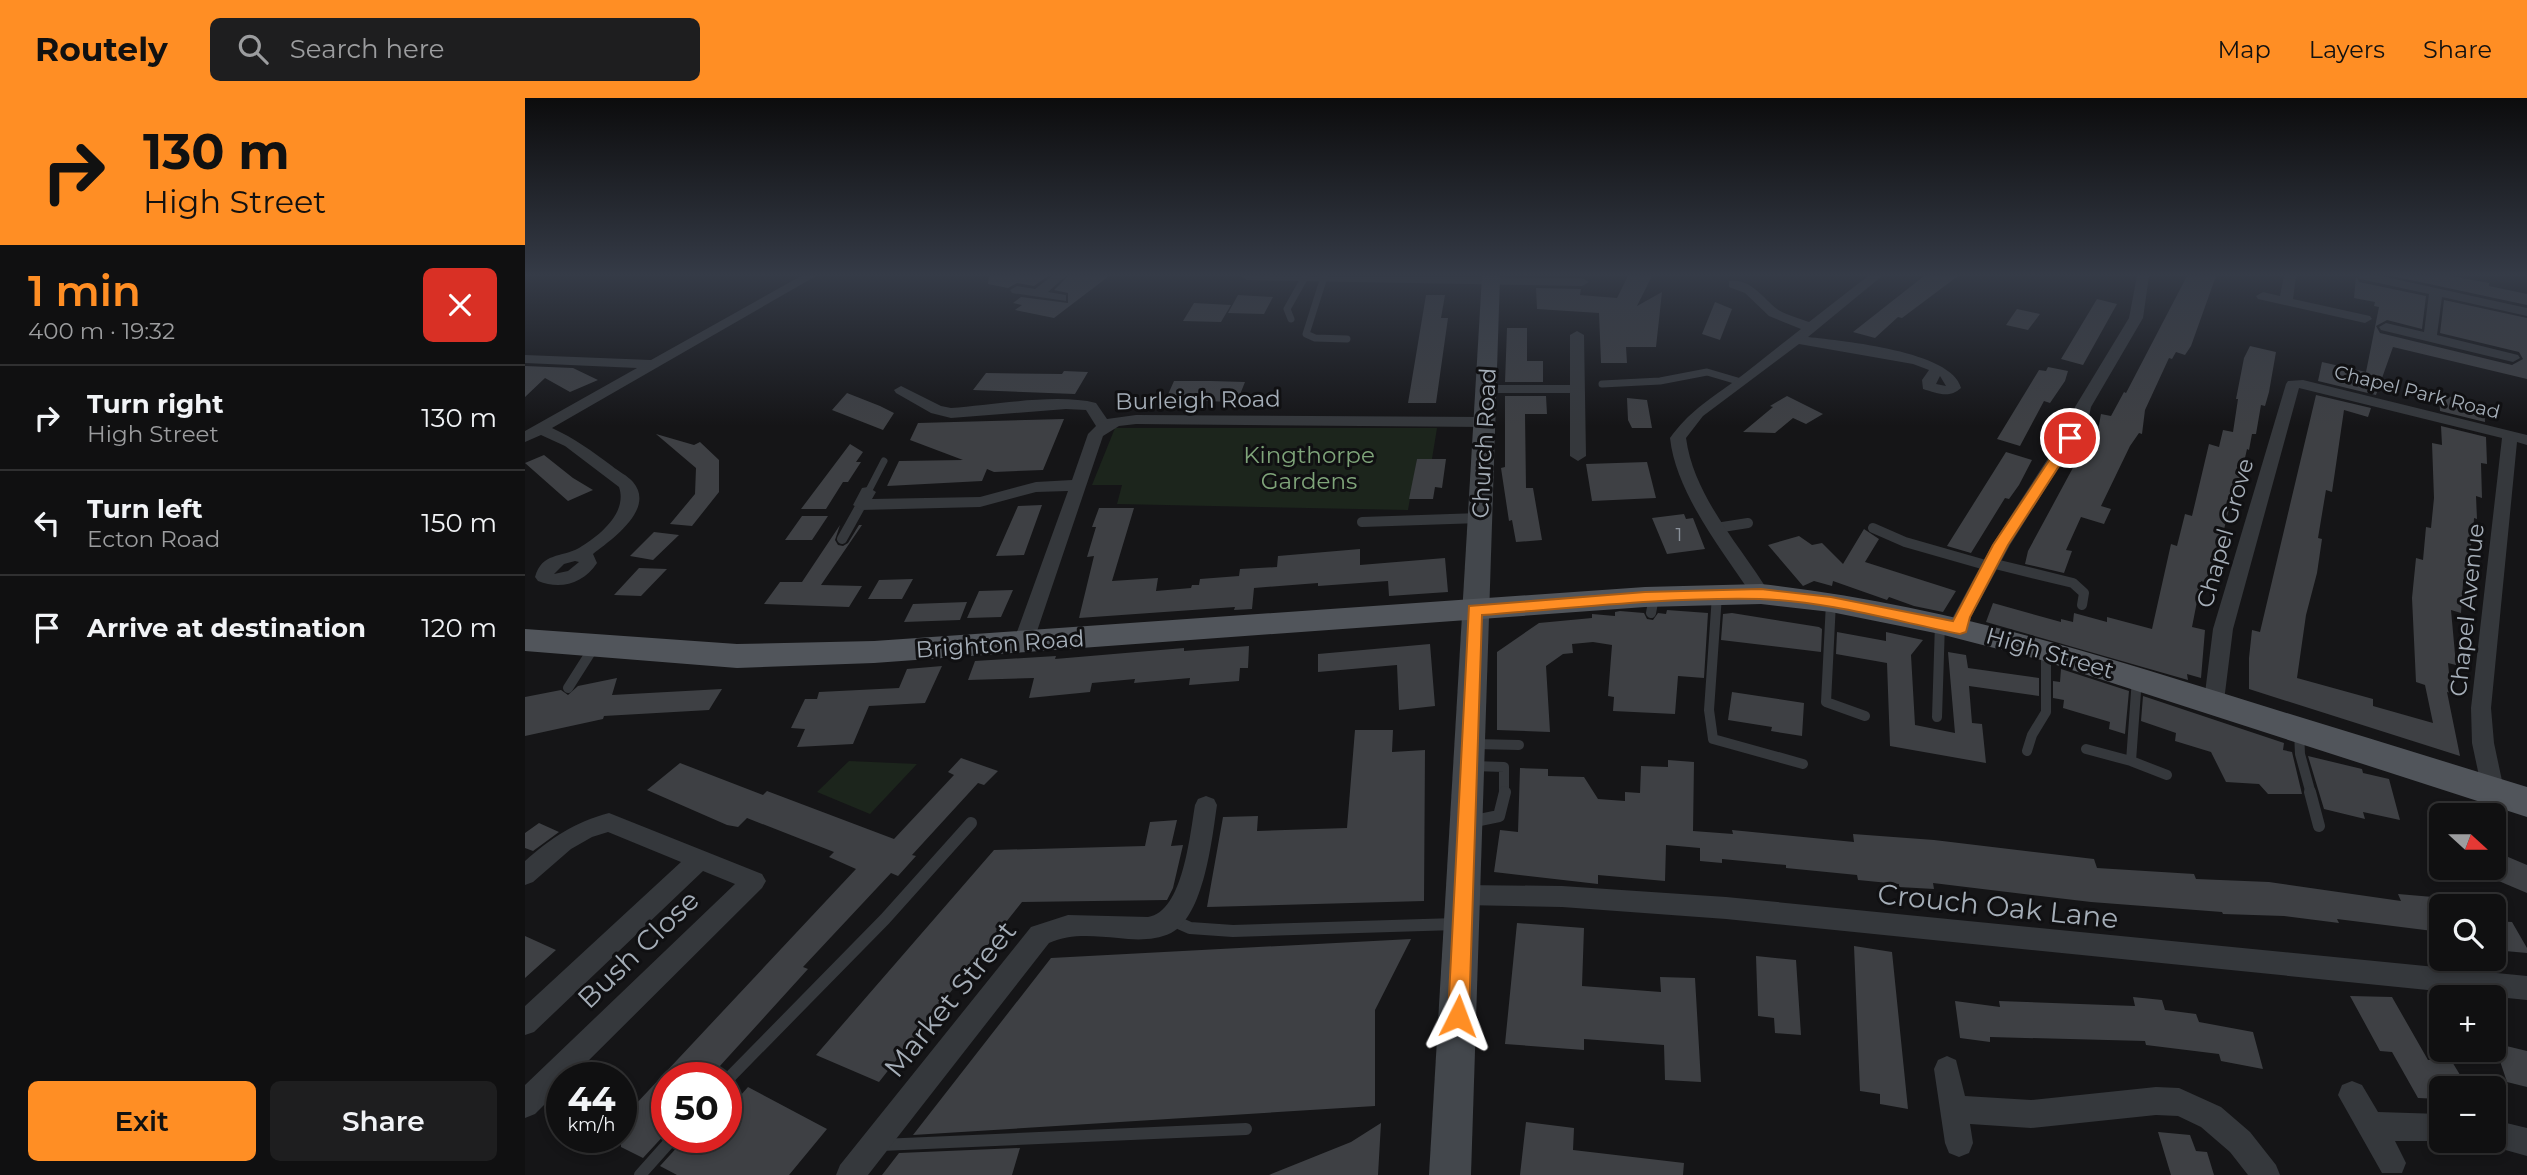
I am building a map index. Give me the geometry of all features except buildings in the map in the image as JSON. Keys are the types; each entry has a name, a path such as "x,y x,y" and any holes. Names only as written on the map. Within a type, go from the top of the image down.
{"main road":[{"name":"Church Road","path":"1450,1175 1474,610 1479,579 1489,326"},
{"name":"High Street","path":"1474,610 1652,605 1717,594 1761,594 1831,603 1950,626 2046,650 2527,802"},
{"name":"Brighton Road","path":"525,640 737,656 874,652 1474,610"}],"street":[{"path":"525,437 721,326"},
{"path":"1950,626 1962,617 1990,564 2080,421 2083,407 2131,326"},
{"path":"2430,338 2432,326"},
{"path":"1761,594 1716,528 1681,458 1678,438 1698,413 1741,383 1809,327"},
{"path":"2386,327 2513,358"},
{"path":"1577,335 1578,456"},
{"path":"1793,339 1864,349 1938,369"},
{"path":"525,359 655,364"},
{"name":"Chapel Park Road","path":"2297,383 2519,438"},
{"name":"Chapel Grove","path":"2214,701 2223,629 2293,384 2297,383"},
{"path":"1487,389 1576,390"},
{"path":"901,390 936,410 951,413 1066,404 1091,406 1103,425"},
{"name":"Burleigh Road","path":"1023,643 1096,434 1103,425 1115,421 1151,420 1484,422"},
{"path":"541,429 571,443 627,485 632,493 632,506 620,522 581,555"},
{"name":"Chapel Avenue","path":"2493,790 2483,743 2481,708 2519,438"},
{"path":"865,499 980,502 1028,488 1079,485"},
{"path":"1171,920 1188,892 1206,805"},
{"name":"Bush Close","path":"525,875 569,837 587,827 610,822 754,881 525,1104"},
{"name":"Bush Close","path":"525,1023 700,859"},
{"name":"Crouch Oak Lane","path":"1463,909 1605,899 1726,908 2527,988"},
{"name":"Market Street","path":"850,1175 1040,935 1061,925 1140,927 1157,926 1171,920"},
{"path":"1947,1069 1959,1143"},
{"path":"2352,1095 2395,1169"},
{"path":"1953,1109 2031,1114 2156,1101 2179,1102 2211,1117 2241,1142 2266,1175"},
{"path":"2369,1126 2429,1128"},
{"path":"2506,1137 2527,1142"}],"lane":[{"path":"1309,326 1307,334 1315,338 1347,339"},
{"path":"1602,384 1660,382 1691,373 1707,372 1741,383"},
{"path":"842,539 884,461"},
{"path":"1362,523 1481,518"},
{"path":"1716,528 1748,523"},
{"path":"1873,528 1905,542 2073,583 2084,593 2082,605"},
{"path":"1717,594 1709,710 1713,739 1803,764"},
{"path":"1831,603 1826,702 1864,716"},
{"path":"1937,717 1950,626"},
{"path":"568,688 594,646"},
{"path":"2027,751 2032,734 2046,712 2046,650"},
{"path":"2131,761 2137,678"},
{"path":"2298,728 2301,754 2319,827"},
{"path":"1469,755 1519,745"},
{"path":"2086,749 2131,761 2167,775"},
{"path":"742,1065 885,919 971,823"},
{"name":"Market Street","path":"1171,920 1190,928 1233,930 1463,909"},
{"path":"873,1145 1246,1129"},
{"path":"640,1175 660,1153"}],"green space":[{"name":"Kingthorpe Gardens","path":"1115,428 1437,428 1432,459 1417,459 1408,510 1117,504 1122,485 1092,485"},
{"path":"849,761 917,764 870,814 817,792"}],"route":[{"path":"1458,1016 1474,610 1645,597 1761,594 1831,603 1960,628 1962,617 2001,545 2070,438"}]}
